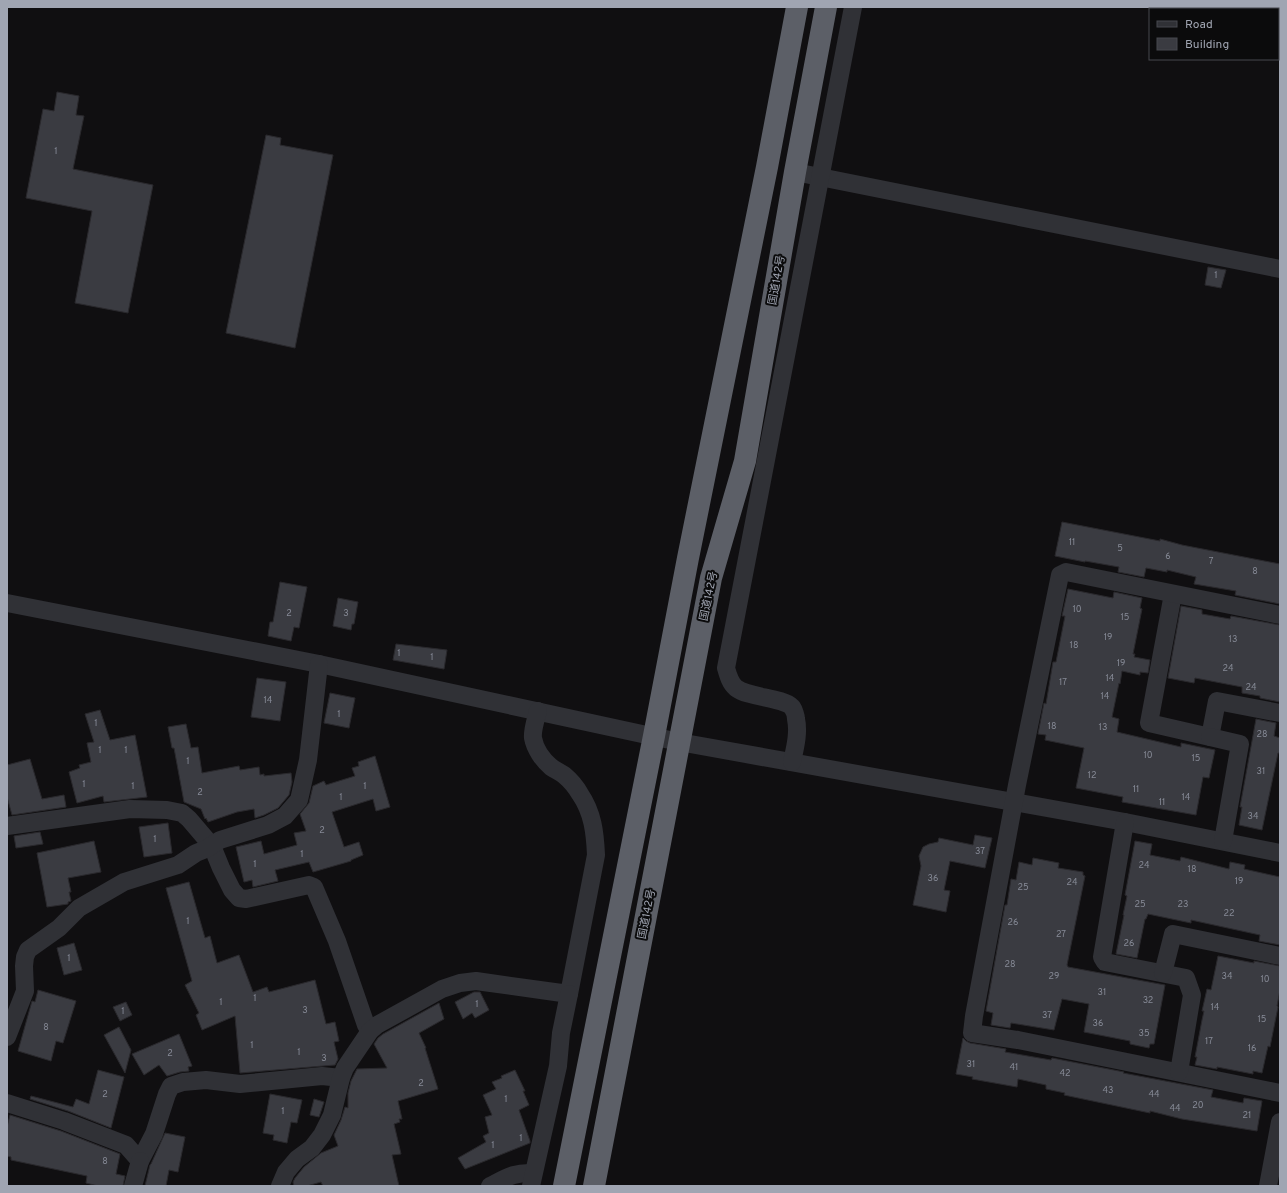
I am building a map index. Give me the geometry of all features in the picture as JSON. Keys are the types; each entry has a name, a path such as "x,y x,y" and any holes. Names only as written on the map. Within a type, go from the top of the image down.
{"highway":[{"path":"564,1186 767,167 797,7"},
{"name":"国道142号","path":"594,1186 711,578 745,461 795,172 826,7"}],"street":[{"path":"792,762 797,732 796,717 792,708 784,703 752,695 737,688 730,681 726,668 853,7"},
{"path":"795,172 1280,269"},
{"path":"1280,615 1066,572 1060,575 1015,802 972,1033 1018,1040 1280,1093"},
{"path":"1173,594 1149,724 1210,736 1240,744 1223,841"},
{"path":"7,603 319,664 679,742 1125,822 1280,853"},
{"path":"7,1037 25,991 24,966 25,956 28,950 60,928 79,908 124,882 178,865 220,840 268,824 284,816 299,800 308,760 319,664"},
{"path":"1210,736 1217,701 1280,713"},
{"path":"490,1186 521,1172 532,1180 558,1066 561,1034 596,856 594,826 588,808 570,781 563,774 551,767 537,750 533,738 534,726 538,711"},
{"path":"7,826 130,809 167,810 182,813 212,846 232,890 239,898 246,898 309,885 314,887 337,941 366,1026 370,1031"},
{"path":"1125,822 1102,957 1105,962 1186,978 1192,995 1179,1072"},
{"path":"1163,973 1173,934 1280,956"},
{"path":"280,1186 286,1172 297,1159 312,1148 322,1135 332,1115 344,1068 370,1031 378,1025 442,989 460,983 476,981 569,994"},
{"path":"133,1186 140,1161 154,1134 171,1086 182,1082 206,1080 240,1084 322,1076 341,1078"},
{"path":"7,1103 64,1121 126,1145 140,1161"},
{"path":"1268,1186 1280,1122"}],"building":[{"path":"57,92 79,96 76,115 84,116 73,169 153,185 128,313 75,303 92,211 26,198 43,109 54,111"},
{"path":"266,135 281,138 280,145 333,155 295,348 226,333"},
{"path":"1208,267 1226,270 1221,288 1205,285"},
{"path":"1062,522 1160,541 1160,539 1182,545 1280,564 1280,604 1235,595 1236,591 1194,584 1196,577 1167,570 1167,572 1146,568 1144,577 1118,572 1119,567 1055,556"},
{"path":"280,582 307,587 299,628 294,627 291,641 268,636 270,622 273,622"},
{"path":"1068,589 1113,598 1114,592 1142,598 1140,608 1142,609 1133,654 1135,654 1134,657 1150,660 1148,673 1140,672 1140,675 1122,671 1112,717 1119,719 1117,732 1181,747 1181,743 1215,750 1209,778 1203,777 1196,815 1122,802 1123,797 1076,788 1084,748 1045,740 1046,735 1038,734 1044,703 1046,704 1053,662 1056,662 1065,616 1062,616"},
{"path":"338,598 358,602 354,624 352,624 351,630 333,626"},
{"path":"1181,606 1202,610 1202,614 1230,619 1231,616 1280,625 1280,702 1260,698 1260,696 1242,693 1242,687 1195,678 1194,683 1168,678"},
{"path":"396,644 447,650 444,669 393,660"},
{"path":"257,678 286,682 280,721 251,717"},
{"path":"330,693 355,698 349,728 324,723"},
{"path":"100,710 110,740 135,735 147,797 104,802 103,796 77,803 69,772 80,768 79,765 91,762 87,743 94,742 85,714"},
{"path":"1256,719 1276,723 1274,736 1280,738 1280,753 1278,753 1262,830 1239,825 1242,807 1240,807"},
{"path":"186,724 191,748 198,747 202,773 239,766 240,770 259,767 260,775 264,774 264,776 291,773 292,782 289,795 278,808 255,818 254,809 237,812 208,822 206,818 205,819 201,809 184,802 174,748 172,748 168,727"},
{"path":"375,756 390,807 376,811 373,799 332,812 344,847 359,842 363,855 351,861 313,872 309,862 275,870 278,881 253,887 252,880 244,882 236,847 261,841 264,854 297,845 294,833 306,831 300,814 309,803 313,786 324,781 326,785 355,776 352,768 359,766 358,762"},
{"path":"30,759 42,799 64,795 66,807 12,815 7,797 7,765"},
{"path":"168,823 172,853 144,857 139,827"},
{"path":"40,832 43,844 16,848 14,836"},
{"path":"975,835 992,838 985,868 950,861 944,890 950,891 946,912 913,905 921,866 919,856 923,847 938,842 939,838 973,845"},
{"path":"94,841 101,872 68,878 71,901 68,902 68,904 47,907 37,853"},
{"path":"1135,841 1152,844 1150,855 1180,861 1181,857 1229,869 1230,862 1245,865 1244,869 1280,877 1280,945 1259,941 1260,935 1191,920 1191,923 1148,914 1145,919 1137,958 1116,954 1124,915 1127,896 1125,895"},
{"path":"1033,858 1059,863 1058,868 1083,872 1083,875 1085,876 1067,965 1068,967 1165,985 1154,1044 1150,1044 1149,1048 1130,1044 1130,1041 1084,1032 1089,1004 1062,999 1054,1030 1011,1023 1010,1028 991,1025 993,1013 986,1011 1011,879 1016,880 1019,862 1032,865"},
{"path":"189,882 205,938 210,936 217,963 239,955 253,992 267,987 269,992 315,980 326,1024 335,1022 339,1041 334,1042 338,1059 335,1065 240,1073 235,1016 202,1030 196,1015 199,1013 185,985 192,981 166,888"},
{"path":"74,943 82,970 64,975 57,948"},
{"path":"1218,956 1280,966 1278,1007 1270,1047 1268,1046 1262,1073 1253,1071 1253,1074 1217,1067 1217,1069 1195,1065 1197,1057 1195,1057 1204,1011 1202,1011 1207,989 1211,990"},
{"path":"38,990 76,1001 63,1043 56,1041 51,1061 18,1051 32,1001 35,1002"},
{"path":"474,992 480,992 489,1010 475,1018 472,1013 463,1019 455,1002"},
{"path":"126,1002 132,1015 120,1021 113,1007"},
{"path":"439,1003 444,1019 419,1033 426,1048 438,1089 398,1101 402,1119 399,1119 400,1122 394,1124 401,1154 392,1155 399,1186 323,1186 321,1182 307,1186 294,1186 293,1182 295,1178 304,1167 321,1153 338,1146 334,1135 345,1107 348,1108 348,1093 351,1081 357,1069 387,1068 374,1044 378,1038"},
{"path":"119,1027 131,1050 125,1073 104,1035"},
{"path":"179,1034 192,1066 188,1067 189,1071 167,1076 159,1065 144,1075 132,1054"},
{"path":"963,1038 970,1043 1006,1049 1005,1052 1051,1060 1052,1058 1213,1090 1211,1097 1243,1103 1244,1098 1262,1101 1257,1131 1182,1119 1150,1111 1150,1113 1064,1095 1065,1093 1046,1089 1046,1085 1018,1079 1017,1087 972,1079 973,1077 956,1074"},
{"path":"98,1070 124,1077 111,1128 68,1111 30,1099 31,1096 73,1107 76,1099 89,1104"},
{"path":"515,1070 525,1091 523,1091 529,1105 519,1110 530,1143 465,1169 458,1158 486,1142 483,1136 489,1133 485,1117 492,1115 483,1095 496,1089 492,1082"},
{"path":"270,1094 302,1100 297,1123 291,1122 287,1143 273,1140 274,1135 263,1133"},
{"path":"314,1099 324,1102 319,1117 310,1115"},
{"path":"10,1115 61,1131 120,1154 116,1174 125,1176 123,1186 98,1186 86,1183 87,1176 11,1160 11,1157 7,1156 7,1127"},
{"path":"165,1133 185,1137 178,1172 169,1170 166,1186 145,1186 150,1165"}]}
